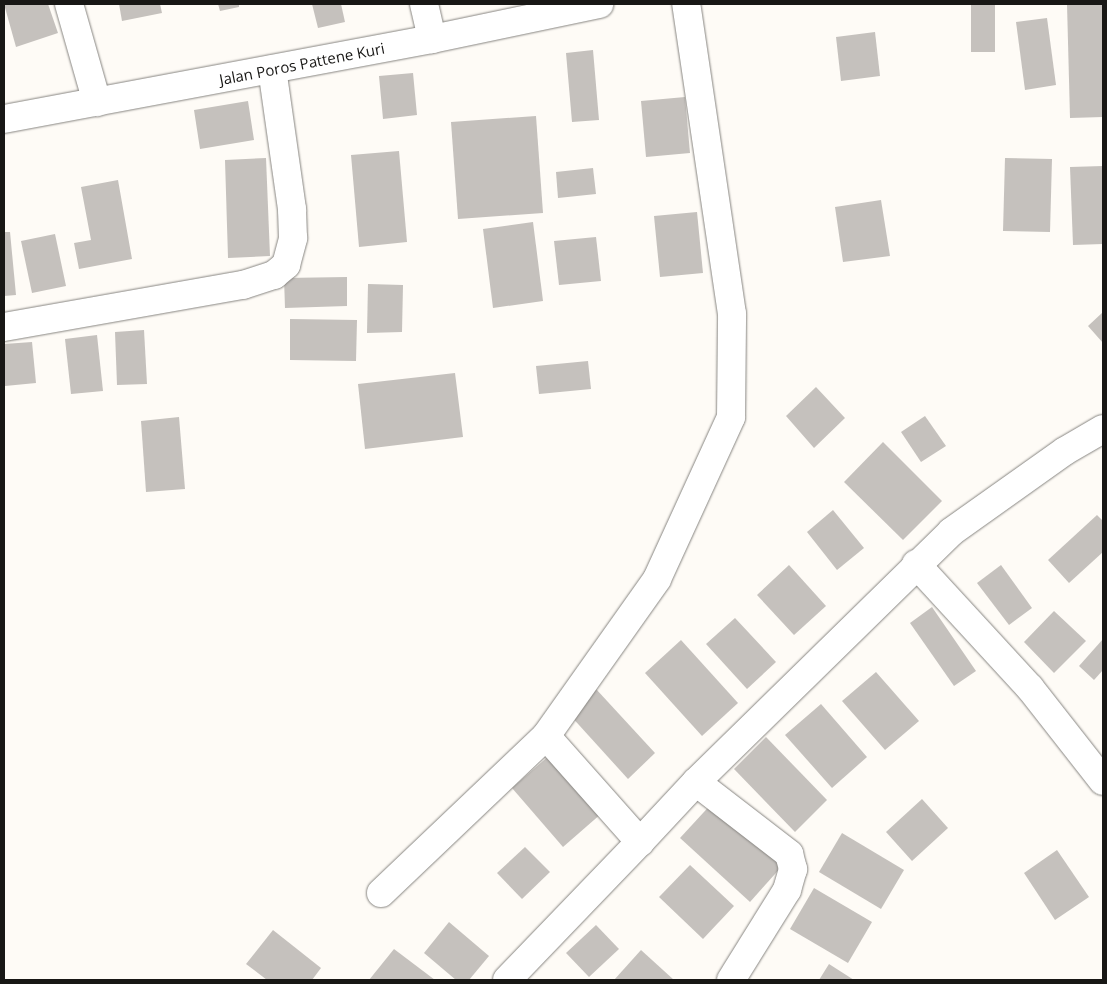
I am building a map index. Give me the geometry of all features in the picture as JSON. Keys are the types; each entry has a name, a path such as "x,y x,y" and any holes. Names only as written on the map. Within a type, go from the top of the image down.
{"street":[{"path":"69,4 96,102"},
{"path":"424,4 432,39"},
{"name":"Jalan Poros Pattene Kuri","path":"4,119 432,39 599,4"},
{"path":"381,894 546,736 657,579 730,417 732,314 686,4"},
{"path":"4,327 243,285 274,275 286,265 293,238 292,208 272,69"},
{"path":"507,980 696,782 916,564 951,532 1065,451 1103,429"},
{"path":"916,564 1030,688 1103,781"},
{"path":"546,736 640,842"},
{"path":"696,782 789,854 794,869 787,890 731,980"}],"building":[{"path":"4,4 48,4 58,33 16,47"},
{"path":"119,4 160,4 162,13 122,21"},
{"path":"218,4 239,4 239,7 220,11"},
{"path":"312,4 341,4 345,22 318,28"},
{"path":"971,4 995,4 995,52 971,52"},
{"path":"1067,4 1103,4 1103,117 1070,118"},
{"path":"1047,18 1056,85 1025,90 1016,22"},
{"path":"875,32 880,76 841,81 836,37"},
{"path":"593,50 599,120 572,122 566,53"},
{"path":"413,73 417,115 383,119 379,76"},
{"path":"685,97 690,153 646,157 641,101"},
{"path":"248,101 254,140 200,149 194,110"},
{"path":"536,116 543,213 458,219 451,122"},
{"path":"399,151 407,242 359,247 351,155"},
{"path":"266,158 270,256 228,258 225,160"},
{"path":"1005,158 1052,159 1050,232 1003,231"},
{"path":"1103,166 1103,244 1073,245 1070,167"},
{"path":"593,168 596,194 558,198 556,172"},
{"path":"118,180 132,259 79,269 74,243 91,240 81,187"},
{"path":"881,200 890,256 843,262 835,207"},
{"path":"697,212 703,273 660,277 654,216"},
{"path":"533,222 543,301 493,308 483,229"},
{"path":"4,232 10,232 16,295 4,296"},
{"path":"55,234 66,286 32,293 21,241"},
{"path":"596,237 601,281 559,285 554,241"},
{"path":"347,277 347,306 285,308 284,278"},
{"path":"368,284 403,285 402,332 367,333"},
{"path":"1103,312 1103,343 1088,326"},
{"path":"290,319 357,320 356,361 290,360"},
{"path":"144,330 147,384 117,385 115,332"},
{"path":"97,335 103,391 71,394 65,339"},
{"path":"32,342 36,383 5,386 4,344"},
{"path":"588,361 591,389 539,394 536,366"},
{"path":"455,373 463,437 365,449 358,384"},
{"path":"816,387 845,418 814,448 786,416"},
{"path":"925,416 946,446 921,462 901,432"},
{"path":"179,417 185,489 146,492 141,421"},
{"path":"883,442 942,501 903,540 844,482"},
{"path":"833,510 864,548 837,570 807,532"},
{"path":"1097,515 1103,521 1103,552 1069,583 1048,560"},
{"path":"789,565 826,606 794,635 757,595"},
{"path":"1001,565 1032,608 1009,625 977,583"},
{"path":"932,607 976,671 954,686 910,623"},
{"path":"1054,611 1086,641 1054,673 1024,642"},
{"path":"735,618 776,662 747,689 706,644"},
{"path":"1103,639 1103,670 1094,680 1079,666"},
{"path":"681,640 738,703 702,736 645,673"},
{"path":"876,672 919,721 885,750 842,701"},
{"path":"596,689 655,753 628,779 569,714"},
{"path":"821,704 867,757 832,788 785,735"},
{"path":"766,737 827,800 795,832 734,769"},
{"path":"551,754 602,813 563,847 512,788"},
{"path":"922,799 948,828 912,861 886,832"},
{"path":"715,800 784,864 750,902 680,838"},
{"path":"842,833 904,870 881,909 819,872"},
{"path":"525,847 550,872 522,899 497,873"},
{"path":"1057,850 1089,897 1055,920 1024,873"},
{"path":"690,865 734,906 703,939 659,897"},
{"path":"814,888 872,922 848,963 790,929"},
{"path":"449,922 489,956 469,980 456,980 424,953"},
{"path":"596,925 619,949 589,977 566,953"},
{"path":"273,930 321,968 312,980 267,980 246,964"},
{"path":"394,949 435,980 369,980"},
{"path":"641,950 674,980 614,980"},
{"path":"829,964 854,980 819,980"}]}
